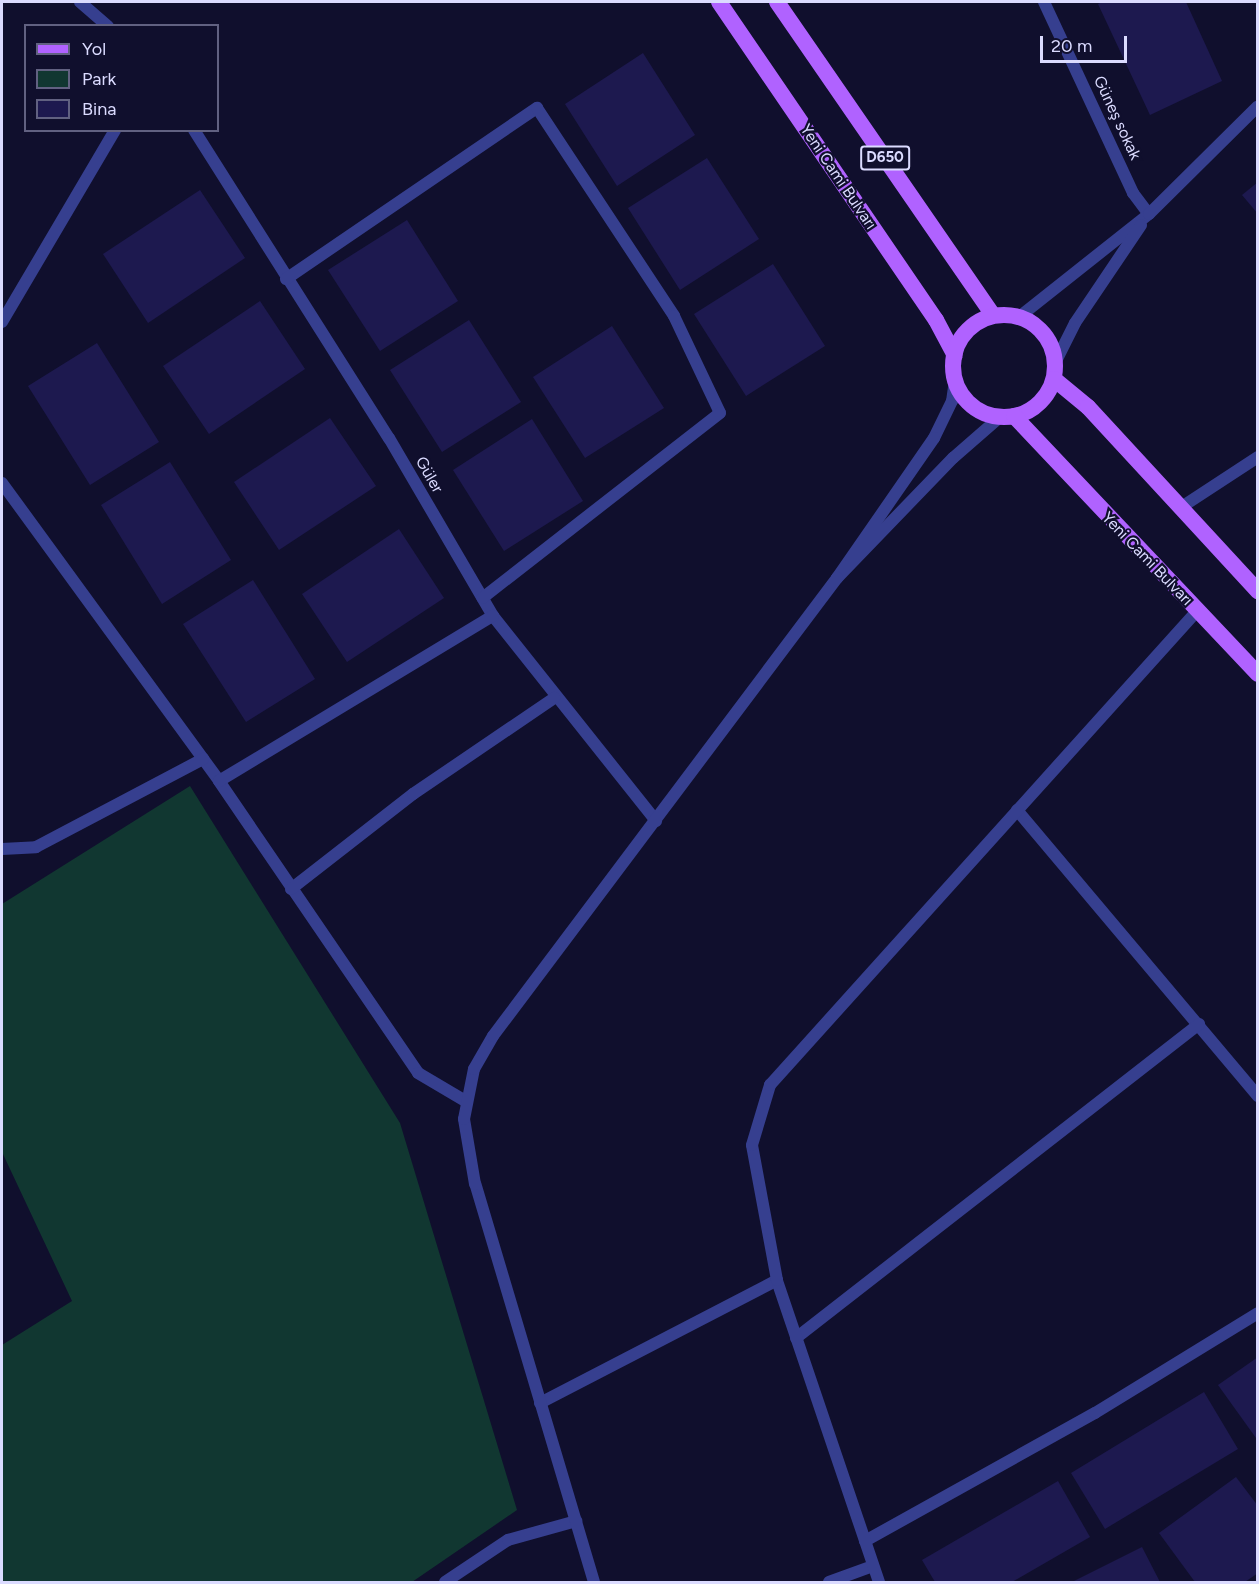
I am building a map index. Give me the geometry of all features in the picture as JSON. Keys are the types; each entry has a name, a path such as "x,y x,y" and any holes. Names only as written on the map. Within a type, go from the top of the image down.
{"main road":[{"name":"Yeni Cami Bulvarı","path":"718,2 936,320 955,355"},
{"name":"D650","path":"777,2 993,315"},
{"path":"993,315 1019,317 1042,330 1056,361 1054,379 1035,407 1007,417 973,407 955,380 955,355 964,333 993,315"},
{"path":"1054,379 1082,401 1257,591"},
{"name":"Yeni Cami Bulvarı","path":"1007,417 1257,674"}],"street":[{"path":"80,2 106,24"},
{"name":"Güneş sokak","path":"1044,2 1133,193 1149,214"},
{"path":"1019,317 1149,214 1257,106"},
{"path":"286,279 537,108 674,316 720,413 482,598"},
{"path":"2,321 114,132"},
{"name":"Güler","path":"195,132 286,279 389,438 493,616 554,698 656,821"},
{"path":"1056,361 1075,323 1149,214"},
{"path":"594,1582 474,1184 464,1119 474,1069 494,1036 837,578 934,438 952,401 955,380"},
{"path":"837,578 953,459 1007,417"},
{"path":"1180,508 1257,457"},
{"path":"2,483 219,781 418,1073 467,1102"},
{"path":"879,1582 777,1280 752,1145 770,1085 1197,611"},
{"path":"219,781 493,616"},
{"path":"291,889 413,794 554,698"},
{"path":"2,849 36,848 203,759"},
{"path":"1017,810 1199,1023 1257,1096"},
{"path":"796,1338 1199,1023"},
{"path":"540,1403 777,1280"},
{"path":"865,1541 1095,1413 1257,1313"},
{"path":"445,1582 508,1540 576,1521"},
{"path":"829,1582 873,1566"}],"green space":[{"path":"190,786 400,1123 517,1510 412,1582 2,1582 2,1345 72,1301 2,1152 2,904"}],"building":[{"path":"1102,2 1186,2 1222,81 1150,115 1098,4"},
{"path":"643,53 695,135 617,186 565,104"},
{"path":"707,158 759,239 680,290 628,208"},
{"path":"1258,182 1258,214 1242,195"},
{"path":"200,190 245,258 148,323 103,254"},
{"path":"407,220 458,301 380,351 328,270"},
{"path":"773,264 825,346 746,396 694,314"},
{"path":"260,301 305,369 209,434 163,366"},
{"path":"469,320 521,402 442,452 390,370"},
{"path":"612,326 664,408 585,458 533,377"},
{"path":"97,343 159,442 90,485 28,386"},
{"path":"330,418 376,486 279,550 234,482"},
{"path":"532,419 583,501 504,551 453,470"},
{"path":"170,462 231,560 162,604 101,505"},
{"path":"399,529 444,598 347,662 302,594"},
{"path":"253,580 315,679 246,722 183,624"},
{"path":"1258,1357 1258,1437 1256,1438 1218,1385"},
{"path":"1204,1392 1238,1449 1105,1529 1071,1473"},
{"path":"1236,1477 1258,1506 1258,1573 1245,1582 1195,1582 1159,1533"},
{"path":"1058,1481 1090,1537 1012,1582 935,1582 922,1560"},
{"path":"1142,1547 1160,1582 1072,1582"}]}
